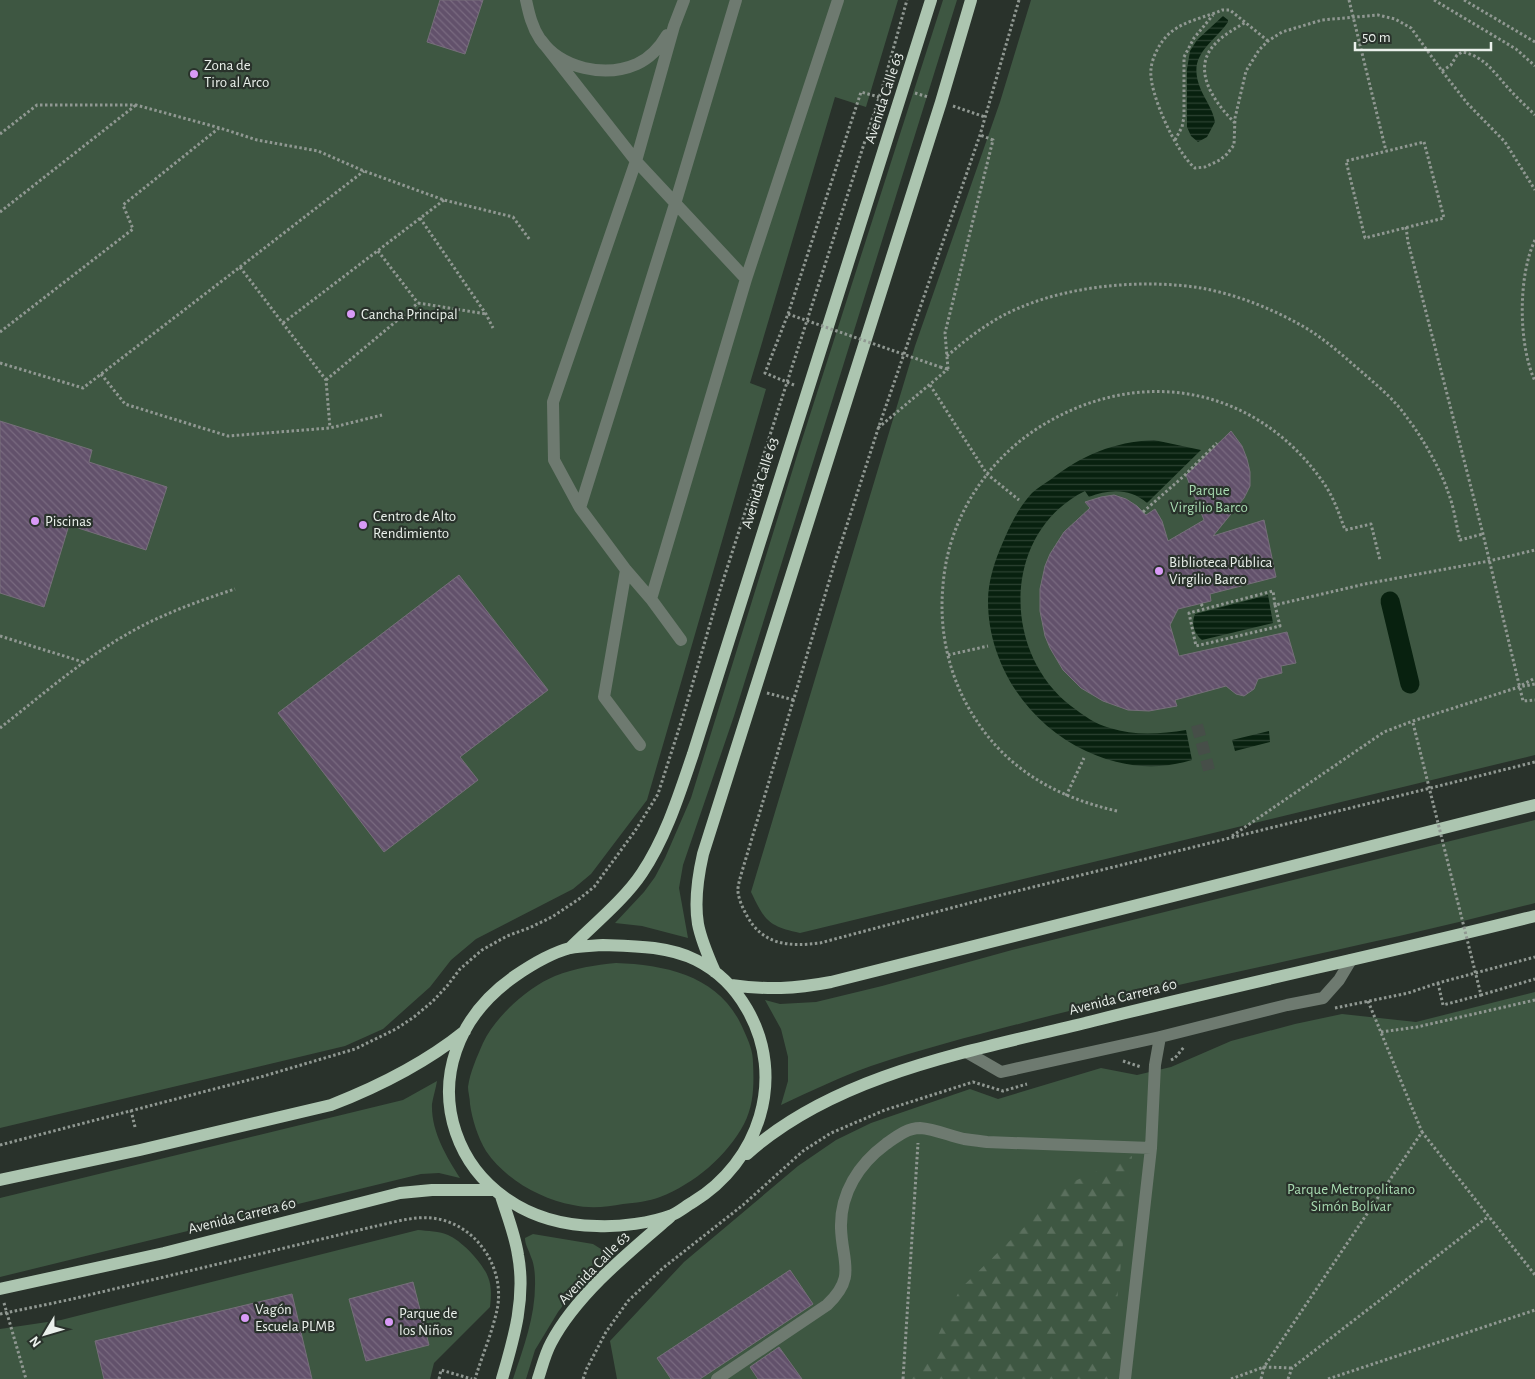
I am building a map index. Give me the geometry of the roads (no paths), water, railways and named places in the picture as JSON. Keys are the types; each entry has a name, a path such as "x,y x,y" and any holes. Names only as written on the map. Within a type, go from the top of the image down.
{"main road":[{"name":"Avenida Calle 63","path":"570,948 641,875 654,855 668,825 693,754 931,0"},
{"path":"714,972 698,925 698,875 703,854 941,102 971,0"},
{"path":"731,985 780,989 831,982 1535,805"},
{"name":"Avenida Carrera 60","path":"739,1160 780,1126 815,1107 867,1083 912,1066 1166,1003 1535,916"},
{"path":"0,1180 140,1150 331,1104 352,1097 415,1067 441,1050 464,1030 475,1014 507,982 526,969 570,948 603,945 640,946 671,951 695,960 731,985 753,1019 762,1044 766,1070 764,1100 756,1128 739,1160 724,1178 701,1197 672,1215 642,1222 596,1226 572,1224 542,1218 513,1204 498,1193 480,1175 462,1147 452,1120 449,1096 451,1067 464,1030"},
{"name":"Avenida Carrera 60","path":"1,1294 400,1193 432,1190 498,1193"},
{"path":"498,1193 518,1256 521,1293 518,1323 502,1379"},
{"name":"Avenida Calle 63","path":"538,1379 551,1343 576,1307 597,1283 627,1254 672,1215"}],"street":[{"path":"526,0 529,18 541,40 636,161 746,279"},
{"path":"680,0 636,161 553,402 554,460 580,508 681,640"},
{"path":"541,40 560,59 585,69 612,71 637,63 659,48 674,26 684,0"},
{"path":"580,508 675,204 736,0"},
{"path":"651,599 746,279 838,0"},
{"path":"626,570 604,697 640,745"},
{"path":"968,1053 1000,1072 1160,1037 1287,1005 1323,998 1339,980 1351,960"},
{"path":"1125,1379 1151,1148 1155,1065 1160,1037"},
{"path":"718,1379 836,1297 843,1286 846,1274 841,1218 848,1189 855,1176 871,1157 900,1134 919,1128 987,1142 1151,1148"}],"waterway":[{"path":"1390,601 1410,684"}],"tunnel":[{"path":"1197,725 1209,770"}],"place":[{"name":"Zona de Tiro al Arco","path":"194,74"},
{"name":"Cancha Principal","path":"351,314"},
{"name":"Piscinas","path":"35,521"},
{"name":"Centro de Alto Rendimiento","path":"363,525"},
{"name":"Biblioteca Pública Virgilio Barco","path":"1159,571"},
{"name":"Vagón Escuela PLMB","path":"245,1318"},
{"name":"Parque de los Niños","path":"389,1322"}],"park label":[{"name":"Parque Virgilio Barco","path":"1209,498"},
{"name":"Parque Metropolitano Simón Bolívar","path":"1351,1198"}]}
